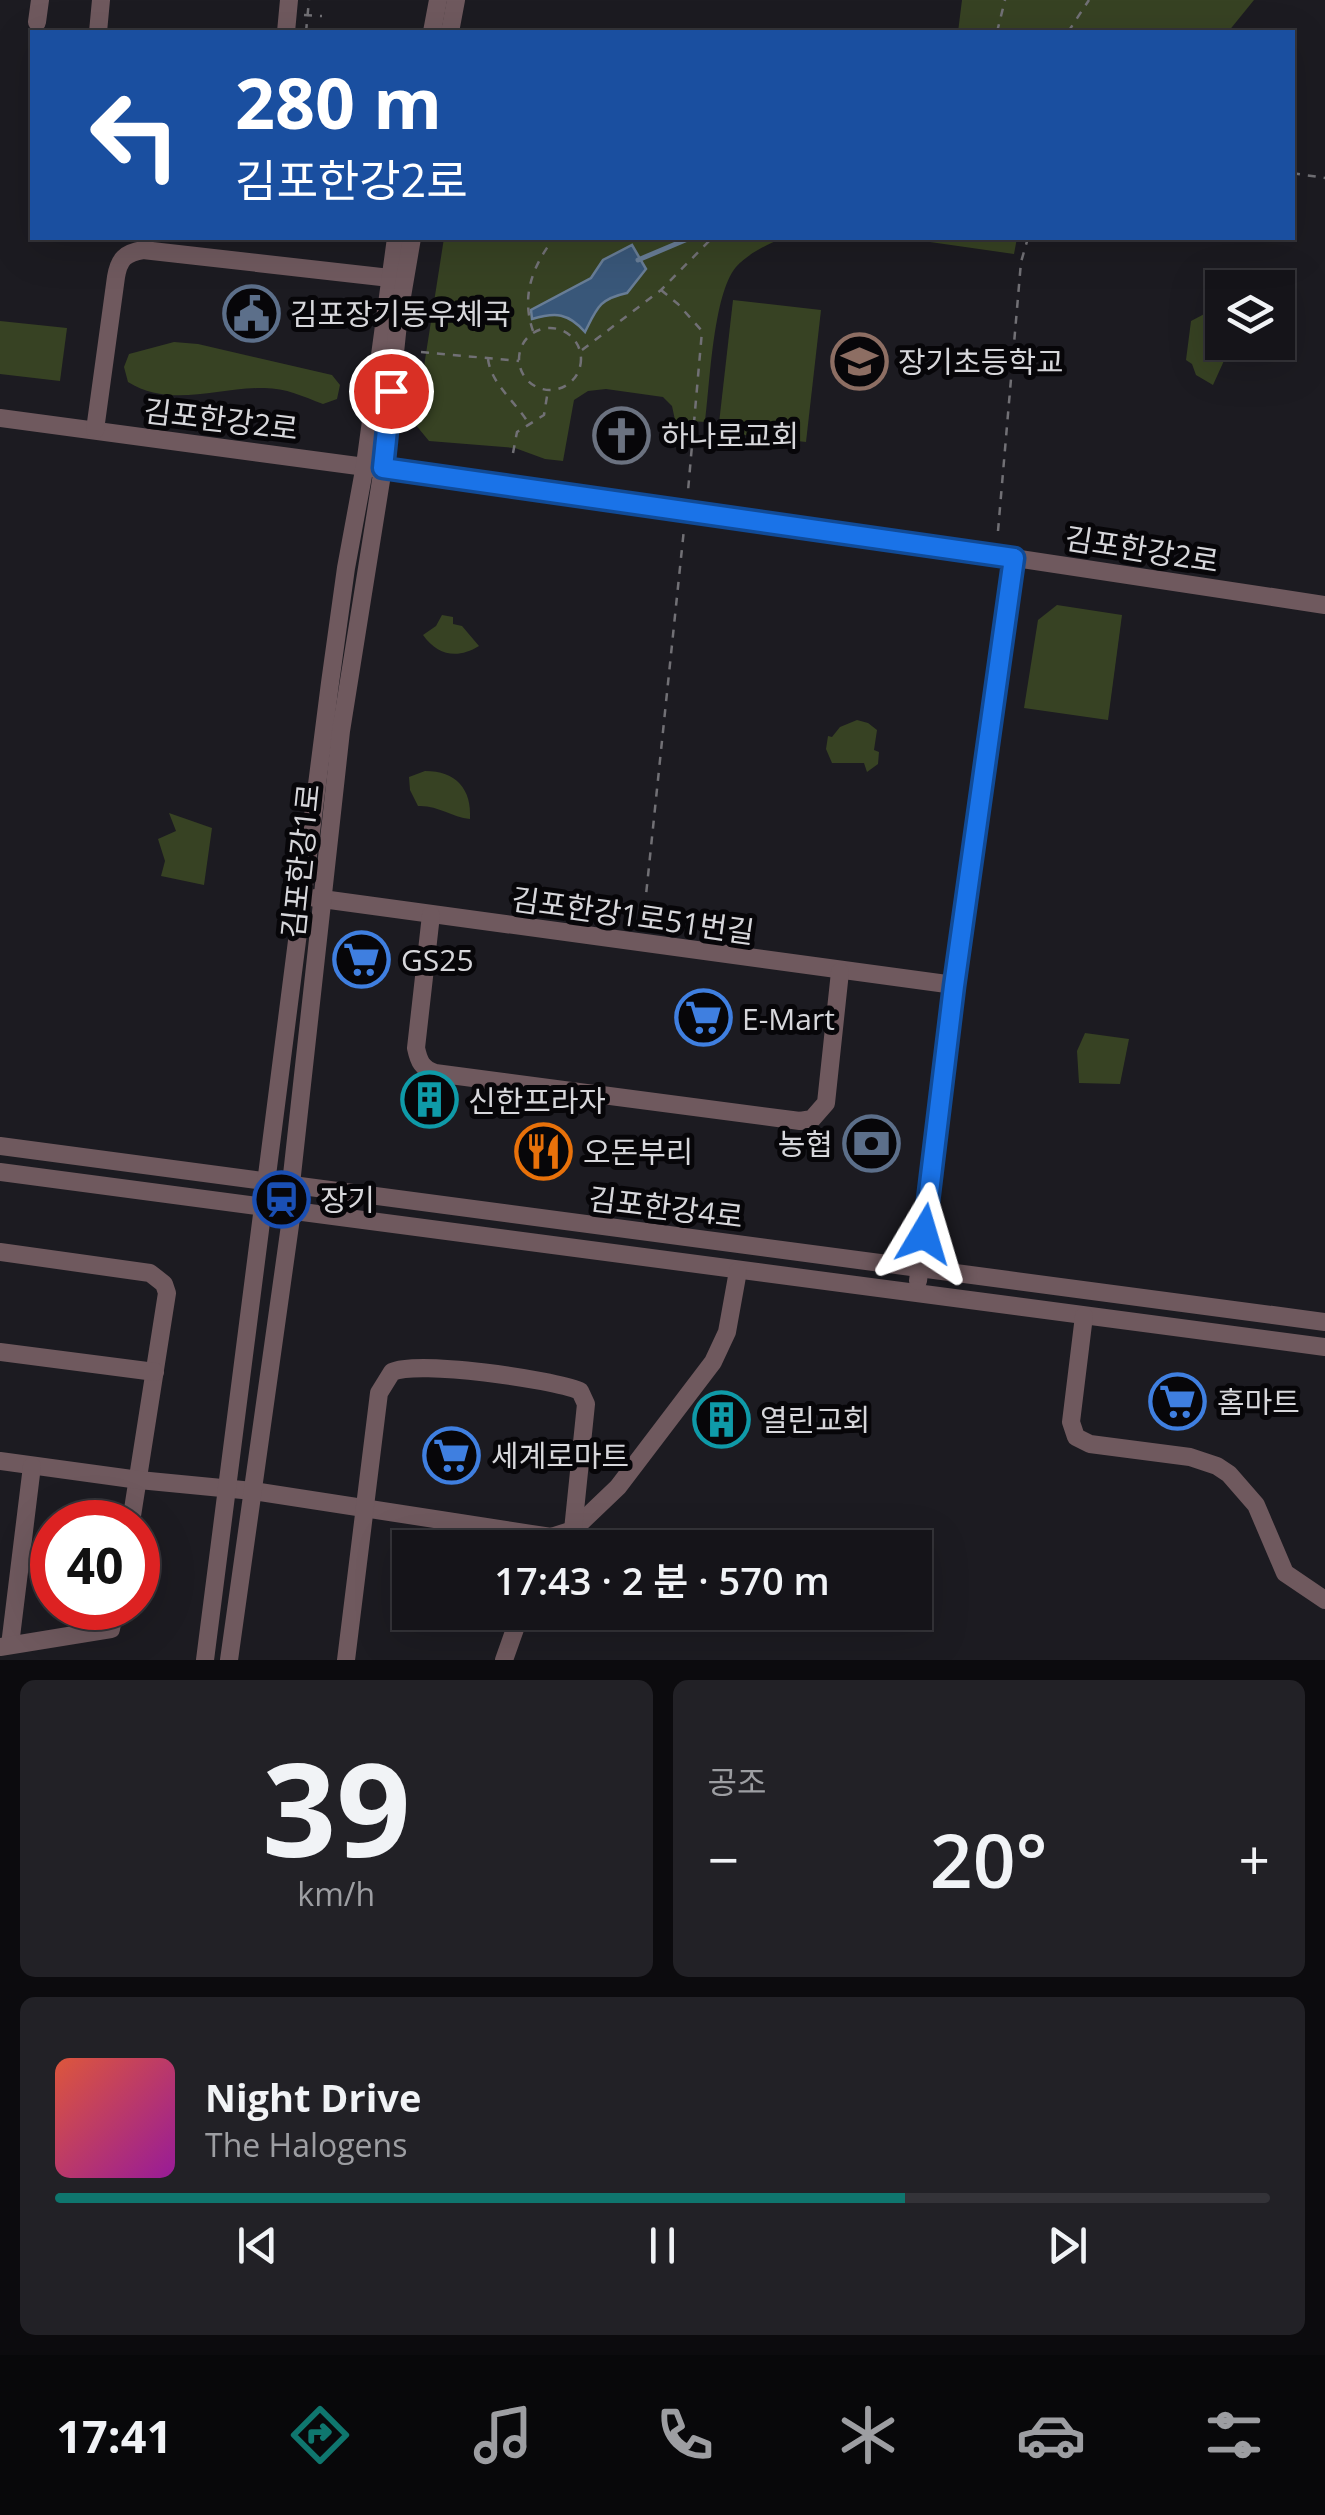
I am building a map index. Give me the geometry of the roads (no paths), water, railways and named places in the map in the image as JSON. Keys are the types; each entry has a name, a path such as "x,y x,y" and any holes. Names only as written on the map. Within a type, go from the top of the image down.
{"street":[{"path":"37,22 40,0"},
{"path":"98,30 100,0"},
{"path":"286,30 289,0"},
{"path":"432,30 438,0"},
{"path":"450,30 456,0"},
{"name":"김포한강1로","path":"229,1660 292,1212 291,1184 374,466 396,240"},
{"name":"김포한강1로","path":"205,1660 335,645 374,466 412,240"},
{"path":"95,430 116,277 125,255 143,250 390,278"},
{"name":"김포한강2로","path":"0,418 374,466 1325,604"},
{"path":"917,1293 954,986 1014,558"},
{"name":"김포한강1로51번길","path":"304,898 954,986"},
{"path":"431,915 416,1048 419,1061 435,1073 800,1121 812,1118 826,1103 840,972"},
{"name":"김포한강4로","path":"0,1146 1325,1322"},
{"name":"김포한강4로","path":"0,1172 1325,1347"},
{"path":"0,1252 159,1277 167,1293 135,1500"},
{"path":"573,1530 618,1487 713,1362 727,1332 738,1271"},
{"path":"1084,1316 1072,1414 1076,1437 1090,1444 1204,1460 1230,1474 1256,1504 1285,1573 1325,1600"},
{"path":"0,1352 155,1372"},
{"path":"346,1660 379,1393 392,1372 409,1367 476,1372 571,1388 584,1396 586,1413 573,1530"},
{"path":"0,1461 253,1491 484,1530"},
{"path":"32,1466 5,1646 105,1630"},
{"path":"504,1660 515,1630"}],"water":[{"path":"632,245 646,269 627,293 600,306 585,332 561,316 532,319 531,310 591,278 603,260"}],"waterway":[{"path":"638,260 685,240"}],"place":[{"name":"김포장기동우체국","path":"251,313"},
{"name":"장기초등학교","path":"859,361"},
{"name":"하나로교회","path":"622,435"},
{"name":"GS25","path":"362,959"},
{"name":"E-Mart","path":"703,1018"},
{"name":"신한프라자","path":"429,1100"},
{"name":"농협","path":"872,1143"},
{"name":"오돈부리","path":"544,1151"},
{"name":"장기","path":"281,1199"},
{"name":"홈마트","path":"1178,1401"},
{"name":"열린교회","path":"721,1419"},
{"name":"세계로마트","path":"452,1455"}]}
